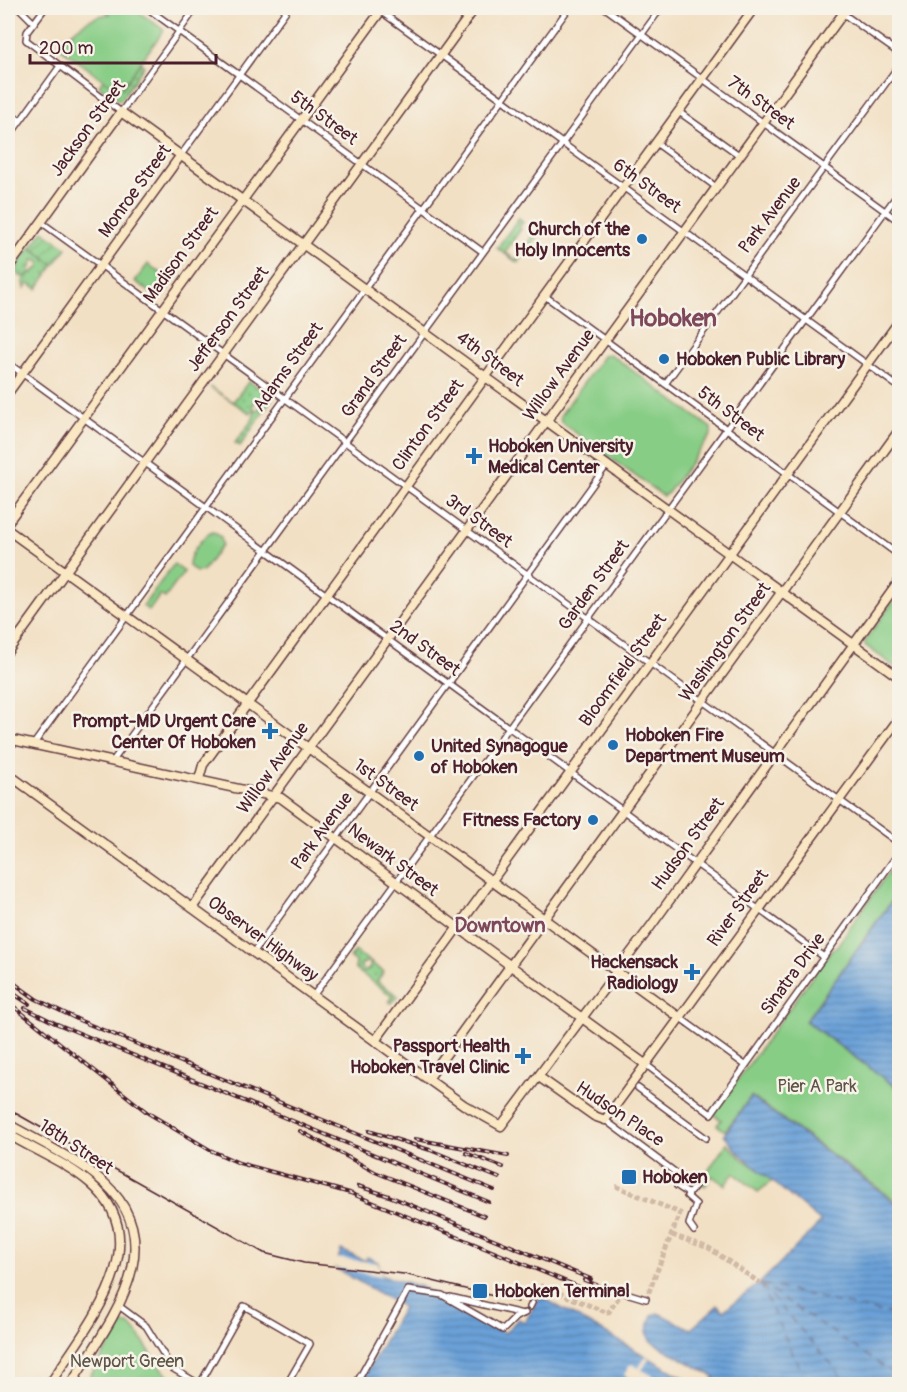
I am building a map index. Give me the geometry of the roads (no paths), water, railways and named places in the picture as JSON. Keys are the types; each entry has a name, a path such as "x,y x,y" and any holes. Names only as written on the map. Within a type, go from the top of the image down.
{"street":[{"path":"19,8 34,23 45,8"},
{"name":"5th Street","path":"147,8 483,252"},
{"name":"Jackson Street","path":"8,268 196,8"},
{"name":"Monroe Street","path":"8,393 288,8"},
{"name":"Jefferson Street","path":"8,651 475,8"},
{"name":"Adams Street","path":"33,745 422,207 569,8"},
{"name":"7th Street","path":"605,8 900,222"},
{"name":"Grand Street","path":"112,762 661,8"},
{"name":"Clinton Street","path":"199,779 203,765 405,484 754,8"},
{"path":"835,8 845,10 900,54"},
{"name":"6th Street","path":"380,9 440,55 900,388"},
{"name":"Madison Street","path":"8,522 380,9"},
{"name":"Willow Avenue","path":"192,908 845,10"},
{"name":"4th Street","path":"34,23 26,34 26,39 60,66 900,678"},
{"name":"Park Avenue","path":"665,384 900,64"},
{"path":"8,138 60,66"},
{"path":"8,111 20,121"},
{"path":"679,112 739,155"},
{"path":"656,143 716,187"},
{"name":"Garden Street","path":"313,996 900,191"},
{"name":"3rd Street","path":"41,222 900,844"},
{"name":"5th Street","path":"545,296 900,556"},
{"name":"Bloomfield Street","path":"375,1041 900,320"},
{"name":"2nd Street","path":"8,363 824,957"},
{"name":"Washington Street","path":"428,1079 900,429"},
{"name":"Park Avenue","path":"253,952 607,465"},
{"name":"1st Street","path":"8,530 489,882 745,1065"},
{"name":"Hudson Street","path":"501,1126 900,580"},
{"name":"River Street","path":"605,1120 757,909 900,717"},
{"name":"Newark Street","path":"8,739 273,795 581,1017 711,1114"},
{"name":"Observer Highway","path":"8,774 464,1105 501,1126"},
{"name":"Sinatra Drive","path":"711,1114 900,851"},
{"name":"Hudson Place","path":"539,1077 594,1116 605,1120 683,1178"},
{"path":"638,1088 706,1138"},
{"name":"18th Street","path":"8,1124 91,1172 117,1198 128,1221 134,1246 130,1282 119,1306 71,1384"},
{"name":"18th Street","path":"8,1134 84,1179 106,1201 116,1224 120,1250 114,1279 50,1384"},
{"path":"677,1186 689,1194 696,1204 688,1224 694,1231"},
{"path":"689,1194 694,1186"},
{"path":"356,1384 408,1290 433,1293 524,1313 503,1330 442,1296"},
{"path":"626,1293 646,1299"},
{"path":"104,1298 146,1326 172,1368 199,1384 244,1306 310,1344 287,1384"}],"water":[{"path":"899,891 899,1089 806,1021"},
{"path":"751,1097 899,1205 899,1384 710,1384 715,1377 650,1341 647,1331 652,1315 658,1313 691,1329 718,1305 723,1311 760,1283 821,1222 740,1154 724,1135"},
{"path":"341,1250 366,1261 367,1257 378,1262 382,1276 419,1286 505,1333 518,1319 525,1322 540,1296 695,1384 360,1384 403,1307 335,1268"}],"tunnel":[{"path":"619,1185 618,1187 680,1213 646,1299"},
{"path":"672,1235 709,1248 760,1283"},
{"path":"532,1303 542,1286 608,1313 623,1291 626,1293"}],"tram line":[{"path":"8,1109 264,1253 304,1263 404,1274 518,1302"}],"railway":[{"path":"8,979 36,999 81,1021 494,1190"},
{"path":"8,990 29,1004"},
{"path":"8,1002 148,1113 210,1150 239,1163 350,1193 594,1293"},
{"path":"25,1008 55,1023 489,1202"},
{"path":"300,1131 375,1172 484,1216"},
{"path":"369,1131 430,1150 499,1178"},
{"path":"415,1139 508,1156"},
{"path":"466,1153 503,1167"},
{"path":"358,1186 389,1196 591,1279"},
{"path":"584,1280 612,1291"}],"place":[{"name":"Church of the Holy Innocents","path":"642,239"},
{"name":"Hoboken Public Library","path":"664,359"},
{"name":"Hoboken University Medical Center","path":"474,456"},
{"name":"Prompt-MD Urgent Care Center Of Hoboken","path":"270,731"},
{"name":"Hoboken Fire Department Museum","path":"613,745"},
{"name":"United Synagogue of Hoboken","path":"419,756"},
{"name":"Fitness Factory","path":"593,820"},
{"name":"Hackensack Radiology","path":"692,972"},
{"name":"Passport Health Hoboken Travel Clinic","path":"523,1056"},
{"name":"Hoboken","path":"629,1177"},
{"name":"Hoboken Terminal","path":"480,1291"}],"district":[{"name":"Hoboken","path":"673,318"},
{"name":"Downtown","path":"500,925"}],"park label":[{"name":"Pier A Park","path":"817,1086"},
{"name":"Newport Green","path":"127,1361"}]}
